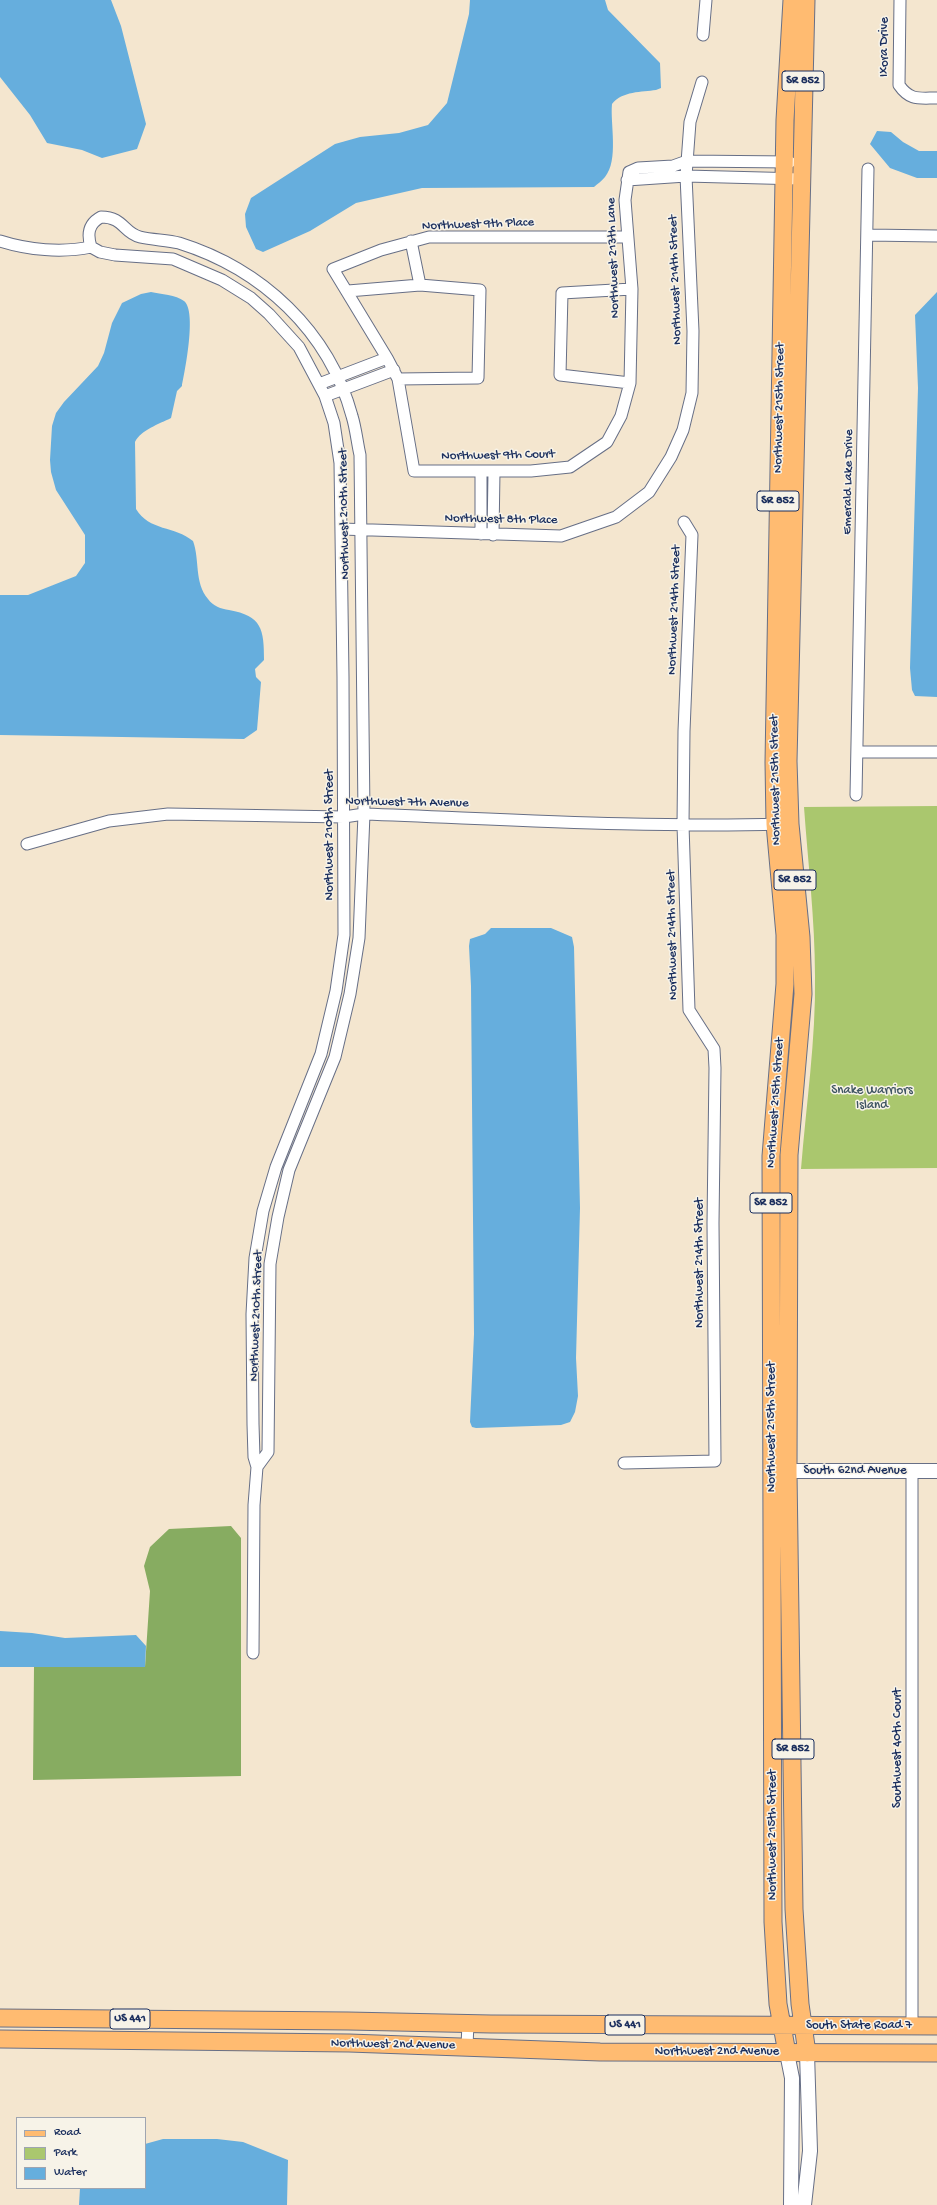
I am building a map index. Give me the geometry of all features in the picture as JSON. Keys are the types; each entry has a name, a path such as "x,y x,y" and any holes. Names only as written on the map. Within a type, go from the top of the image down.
{"main road":[{"name":"Northwest 215th Street","path":"787,2053 778,2004 774,1941 772,1793 789,1155 803,994 800,937 782,824 774,754 784,170 792,0"},
{"name":"Northwest 215th Street","path":"782,824 788,761 806,0"},
{"name":"Northwest 215th Street","path":"781,1471 794,1793 794,1909 804,2026 808,2053"},
{"path":"772,1793 794,1793"},
{"name":"Northwest 2nd Avenue","path":"0,2018 782,2026"},
{"name":"South State Road 7","path":"782,2026 937,2026"},
{"name":"Northwest 2nd Avenue","path":"0,2039 467,2046 600,2052 787,2053"},
{"name":"South State Road 7","path":"787,2053 937,2053"}],"street":[{"path":"703,34 706,0"},
{"name":"Ixora Drive","path":"900,0 899,85 904,92 914,98 937,98"},
{"name":"Northwest 214th Street","path":"649,492 671,457 684,430 692,393 693,331 686,176 690,122 702,82"},
{"path":"687,161 802,171"},
{"name":"Northwest 213th Lane","path":"630,383 632,289 626,237 625,200 629,172 633,169 673,166 687,161"},
{"path":"784,170 802,171"},
{"name":"Northwest 213th Lane","path":"627,180 784,170"},
{"name":"Emerald Lake Drive","path":"856,795 868,235 868,170"},
{"name":"Northwest 210th Street","path":"253,1653 254,1505 257,1467 254,1457 252,1314 255,1258 263,1211 276,1167 321,1054 336,990 344,935 340,463 334,423 325,396 299,347 282,327 251,298 222,280 173,259 115,255 100,252 91,247 88,236 90,227 101,217 110,217 119,220 138,237 177,243 211,255 237,268 273,292 300,319 318,340 343,389 352,416 360,455 364,814 359,938 350,994 335,1057 289,1170 278,1216 270,1264 268,1452 257,1467"},
{"path":"868,235 937,236"},
{"name":"Northwest 9th Place","path":"348,291 333,269 336,267 380,250 429,238 626,237"},
{"path":"0,241 21,248 78,250 91,247"},
{"path":"411,242 420,285"},
{"path":"325,396 343,389 396,375 478,378 480,290 420,285 348,291 388,358 396,375"},
{"path":"630,383 560,375 562,294 632,289"},
{"path":"319,384 388,358"},
{"name":"Northwest 9th Court","path":"396,375 414,471 494,472 570,467 607,442 621,416 630,383"},
{"path":"481,472 481,534"},
{"path":"493,534 494,472"},
{"name":"Northwest 8th Place","path":"341,529 561,536 616,517 649,492"},
{"name":"Northwest 214th Street","path":"624,1463 715,1461 714,1050 689,1010 683,825 684,731 692,535 684,522"},
{"path":"857,752 937,752"},
{"name":"Northwest 7th Avenue","path":"27,844 109,821 168,814 344,817 364,814 683,825 782,824"},
{"name":"South 62nd Avenue","path":"781,1471 937,1471"},
{"name":"Southwest 40th Court","path":"912,1471 912,2026"},
{"path":"467,2046 468,2023"},
{"name":"Northwest 215th Street","path":"787,2053 792,2078 791,2205"},
{"name":"Northwest 215th Street","path":"804,2205 810,2151 808,2053"}],"green space":[{"name":"Snake Warriors Island","path":"937,806 937,1168 801,1169 815,1000 814,934 804,807"},
{"path":"231,1526 241,1538 241,1776 33,1780 34,1667 145,1667 150,1591 144,1566 150,1547 169,1529"}],"water":[{"path":"0,0 111,0 121,26 146,124 137,149 102,158 82,150 47,143 30,115 0,77"},
{"path":"470,0 605,0 608,10 660,63 661,88 627,94 612,104 613,152 609,170 604,178 594,187 422,188 356,203 310,231 263,252 256,249 246,227 245,214 251,198 335,144 360,137 399,133 428,125 447,103 469,14"},
{"path":"877,131 891,132 903,142 919,151 937,151 937,178 917,178 890,168 870,144"},
{"path":"151,292 173,296 184,301 188,307 190,316 190,328 182,386 177,391 171,418 141,434 135,442 136,509 141,516 155,525 186,536 193,541 199,578 204,592 210,601 220,608 248,616 255,620 259,626 262,632 264,660 255,669 256,677 261,682 257,730 244,739 0,735 0,595 28,595 76,576 85,563 85,535 56,490 51,472 50,460 52,426 56,413 64,402 98,366 104,353 112,323 122,303 141,294"},
{"path":"937,292 937,697 915,696 912,690 910,668 918,388 915,315"},
{"path":"491,928 551,928 572,937 574,947 580,1208 576,1358 578,1396 575,1412 570,1422 561,1425 476,1428 472,1427 470,1422 474,1334 471,986 469,946 470,939 485,934"},
{"path":"0,1631 32,1633 65,1638 136,1635 146,1646 145,1667 0,1667"},
{"path":"163,2139 217,2139 243,2142 288,2160 287,2205 79,2205 80,2189 146,2189 146,2144"}]}
